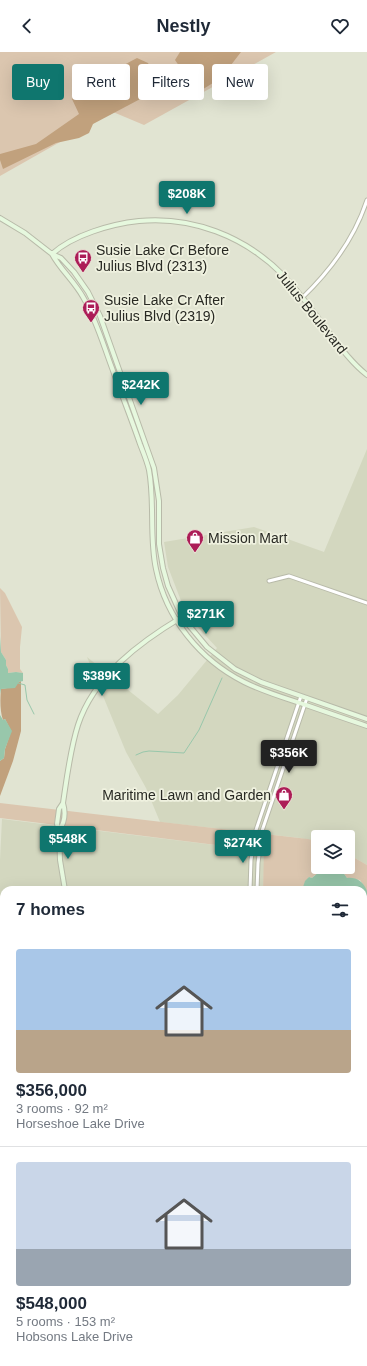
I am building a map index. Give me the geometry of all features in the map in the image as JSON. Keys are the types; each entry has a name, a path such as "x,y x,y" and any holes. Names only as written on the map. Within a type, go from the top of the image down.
{"street":[{"path":"302,298 320,279 346,244 357,224 367,200"},
{"path":"0,218 25,233 52,254 62,258 88,292 100,316 154,468 159,501 159,544 163,568 169,590 182,617 207,647 235,669 261,682 367,719"},
{"name":"Julius Boulevard","path":"52,254 76,239 110,226 147,221 185,223 214,231 248,247 278,270 351,360 367,375"},
{"path":"52,254 57,263 69,276 83,297 94,319 139,441 148,470 153,502 153,545 156,569 161,587 176,621 194,644 223,670 245,682 367,726"},
{"path":"269,581 289,576 367,603"},
{"path":"64,886 60,860 59,831 63,824 65,810 63,803 73,743 84,710 103,680 130,653 182,617"},
{"path":"250,886 253,843 258,821 301,696"},
{"path":"257,886 262,831 307,698"}],"shaded area":[{"path":"0,52 276,52 254,64 212,64 212,87 204,92 204,64 138,64 138,100 189,100 144,125 113,112 0,176"},
{"path":"180,52 241,52 232,64 212,64 212,84 204,89 204,64 178,64 175,60"},
{"path":"137,58 149,64 138,64 138,100 93,124 89,133 79,138 56,143 3,169 0,154 36,144 79,114 72,100 130,100 130,64 126,64"},
{"path":"367,449 367,865 355,858 355,830 311,830 311,840 160,822 146,788 126,752 87,657 158,714 178,695 217,648 194,623 183,606 168,567 164,542 254,527 324,552"},
{"path":"0,588 5,593 22,627 20,669 23,673 8,673 6,660 1,652"},
{"path":"0,636 1,652 6,660 8,673 23,673 23,681 19,682 15,688 1,689 0,694"},
{"path":"21,681 21,731 13,761 0,796 0,761 4,758 5,749 11,731 5,719 3,720 2,717 0,705 1,689 7,688"},
{"path":"0,715 3,720 5,719 12,731 5,749 4,758 0,761"},
{"path":"0,803 308,839 311,840 311,874 323,874 315,875 312,878 309,877 304,886 263,886 264,851 0,818"},
{"path":"2,819 265,851 263,886 0,886"},
{"path":"355,858 367,865 367,886 364,886 360,880 347,878 344,874 355,874"},
{"path":"317,874 344,874 347,878 359,880 364,886 303,886 305,881 309,877 312,878"}],"waterway":[{"path":"136,755 149,751 184,753 199,730 222,678"},
{"path":"18,683 25,685 27,700 34,714"}],"place":[{"name":"Susie Lake Cr Before Julius Blvd (2313)","path":"83,273"},
{"name":"Susie Lake Cr After Julius Blvd (2319)","path":"91,323"},
{"name":"Mission Mart","path":"195,553"},
{"name":"Maritime Lawn and Garden","path":"284,810"}]}
